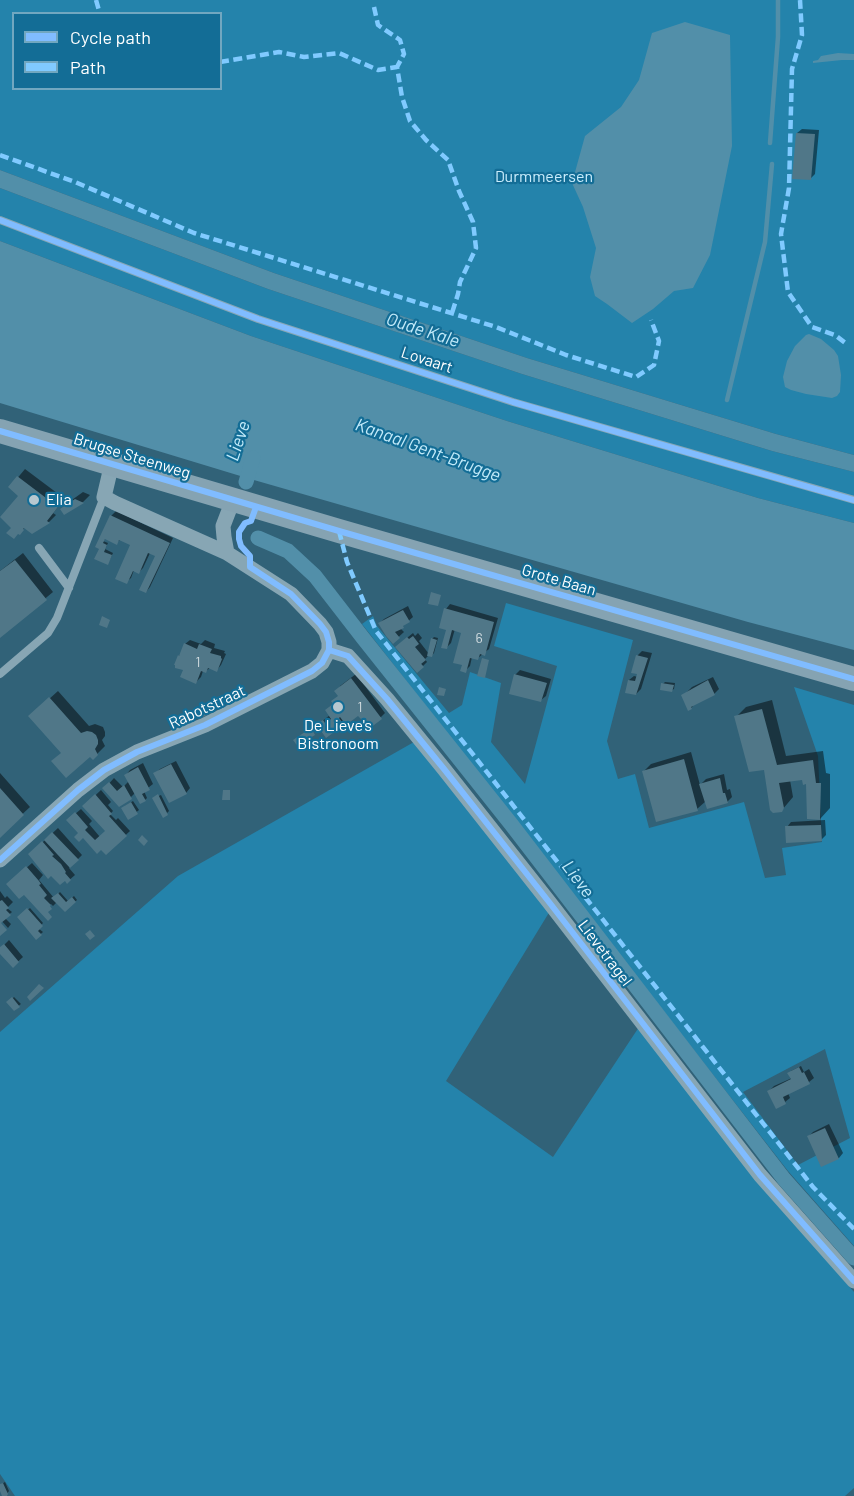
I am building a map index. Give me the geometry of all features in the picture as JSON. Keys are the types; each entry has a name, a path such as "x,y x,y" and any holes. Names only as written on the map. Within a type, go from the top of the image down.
{"main road":[{"name":"Brugse Steenweg","path":"0,431 244,504"},
{"name":"Grote Baan","path":"244,504 854,679"}],"street":[{"name":"Brugse Steenweg","path":"105,497 112,463"},
{"path":"105,497 227,553 299,601 326,632 329,650"},
{"path":"227,553 224,526 244,504"},
{"name":"Rabotstraat","path":"0,860 78,790 104,770 137,752 205,725 312,671 322,663 329,650"},
{"name":"Lievetragel","path":"329,650 348,656 387,699 542,893 760,1175 854,1281"}],"lane":[{"name":"Lovaart","path":"0,220 269,323 513,402 854,500"},
{"path":"0,674 48,633 57,618 105,497"},
{"path":"39,548 69,588"}],"green space":[{"name":"Durmmeersen","path":"0,0 854,0 854,455 776,434 527,358 274,273 0,170"},
{"path":"0,188 268,289 522,374 772,451 854,472 854,523 758,498 507,421 251,336 0,241"},
{"path":"506,603 633,640 607,741 618,779 635,774 649,828 744,802 765,878 786,875 782,848 822,842 818,756 794,687 854,705 854,1246 788,1171 362,624 373,616 377,626 449,713 462,705 470,672 501,683 491,742 525,784 557,666 494,646","holes":["825,1049 850,1138 798,1165 743,1092"]},
{"path":"414,742 550,911 446,1081 553,1157 639,1027 806,1236 854,1292 854,1488 845,1496 15,1496 0,1474 0,1032 178,876"}],"water":[{"path":"685,22 730,35 732,146 710,255 693,288 674,291 632,323 595,296 590,277 596,248 583,207 572,183 585,136 621,107 639,80 652,33"},
{"path":"838,53 854,54 854,60 813,63 821,56"},
{"name":"Oude Kale","path":"0,170 274,273 527,358 776,434 854,455 854,472 772,451 522,374 268,289 0,188"},
{"name":"Kanaal Gent-Brugge","path":"0,241 251,336 507,421 758,498 854,523 854,650 748,622 247,478 0,403"},
{"path":"809,334 821,339 838,356 841,375 840,392 837,396 832,398 806,394 785,387 783,377 787,361 795,346"}],"building":[{"path":"796,133 815,134 811,180 792,179"},
{"path":"17,476 58,507 47,521 50,523 32,534 24,528 14,539 6,533 11,528 0,517 18,496 8,487"},
{"path":"75,499 84,503 64,515 60,509"},
{"path":"110,515 170,543 146,593 139,590 155,556 148,553 139,574 133,571 127,584 115,579 130,545 119,540 117,545 105,539 103,543 107,545 104,552 112,555 108,565 94,559 99,549 95,547"},
{"path":"15,560 47,600 0,638 0,571"},
{"path":"431,592 441,595 438,606 428,604"},
{"path":"444,608 494,622 485,656 480,654 478,660 470,658 466,673 460,671 462,665 453,663 461,633 452,630 447,649 441,648 446,630 439,628"},
{"path":"403,610 410,622 395,632 400,638 393,644 378,623"},
{"path":"102,616 110,620 107,628 99,625"},
{"path":"413,636 419,644 415,647 426,660 421,664 424,667 417,673 395,647 407,637 409,639"},
{"path":"431,638 437,640 432,657 427,656"},
{"path":"184,643 197,649 199,644 212,649 210,653 221,656 217,672 208,668 206,673 201,671 196,684 180,677 183,670 175,668 174,665"},
{"path":"636,655 648,658 636,695 625,693 628,680 635,681 637,674 631,673"},
{"path":"482,658 489,660 485,678 477,676"},
{"path":"514,674 547,683 541,702 509,694"},
{"path":"351,678 382,719 370,728 358,716 346,725 340,717 344,725 326,738 318,723 323,720 325,723 331,719 325,710 338,696 334,691"},
{"path":"708,680 715,695 691,707 692,709 688,711 681,695"},
{"path":"661,683 674,685 672,692 660,690"},
{"path":"439,687 446,689 444,696 437,695"},
{"path":"49,697 81,733 92,732 98,740 95,749 98,755 93,760 90,757 66,778 51,761 61,753 28,716"},
{"path":"209,704 213,712 199,719 195,711"},
{"path":"762,709 777,765 813,760 816,783 821,783 820,820 807,819 806,784 803,785 802,780 779,783 784,808 782,812 773,813 770,810 764,770 749,772 734,716"},
{"path":"311,728 315,735 303,742 304,745 299,748 293,740"},
{"path":"684,759 698,811 656,822 642,771"},
{"path":"171,764 187,794 169,803 153,773"},
{"path":"138,767 150,790 142,794 146,801 140,804 124,775"},
{"path":"720,778 728,803 707,809 699,784"},
{"path":"109,782 117,791 124,785 132,799 119,807 102,788"},
{"path":"0,788 24,815 0,838"},
{"path":"223,790 230,790 230,800 222,800"},
{"path":"95,794 112,814 109,816 127,836 106,855 101,850 97,854 83,838 79,842 74,837 78,833 66,820 75,812 88,827 85,830 95,840 105,831 82,806"},
{"path":"158,794 168,815 163,818 152,798"},
{"path":"131,802 138,814 128,820 121,808"},
{"path":"821,825 822,841 786,843 785,826"},
{"path":"52,832 79,860 70,868 44,840"},
{"path":"142,835 148,841 144,846 138,840"},
{"path":"42,841 71,880 67,884 65,881 60,885 51,876 48,879 28,854"},
{"path":"26,866 41,884 39,885 47,895 44,898 51,905 52,909 48,912 52,917 48,921 24,895 19,899 6,884"},
{"path":"58,893 66,902 72,897 76,902 65,912 51,898"},
{"path":"2,900 9,908 6,910 11,915 1,923 7,930 0,936 0,901"},
{"path":"27,908 43,926 38,931 42,935 36,940 17,917"},
{"path":"90,930 95,936 90,940 85,934"},
{"path":"4,944 19,962 13,968 0,954 0,947"},
{"path":"39,984 44,988 30,1001 27,997"},
{"path":"12,997 20,1007 14,1011 6,1002"},
{"path":"799,1067 810,1084 783,1097 786,1104 776,1109 767,1091 791,1079 787,1073"},
{"path":"825,1128 839,1159 821,1167 807,1136"},
{"path":"3,1483 7,1496 2,1496 0,1491 0,1484"}],"waterway":[{"path":"770,143 778,37 778,0"},
{"path":"727,400 765,242 772,164"},
{"name":"Lieve","path":"246,482 253,458"},
{"name":"Lieve","path":"258,538 288,551 315,576 511,824 784,1179 854,1258"}],"marked path":[{"path":"96,0 99,12"},
{"path":"800,0 802,35 792,69 789,188 781,234 788,292 812,327 835,335 848,345"},
{"path":"374,7 378,25 400,40 404,54 397,67 402,97 410,121 448,160 473,222 476,248 460,282 452,313"},
{"path":"222,62 279,52 304,57 339,53 378,70 397,67"},
{"path":"0,155 75,182 194,233 496,327 566,355 636,377 654,365 659,341 651,320"},
{"path":"339,531 347,562 376,631 813,1187 854,1229"}],"cycle path":[{"path":"0,220 258,319 513,402 854,500"},
{"path":"0,431 854,679"},
{"path":"0,860 78,790 104,770 137,752 205,725 312,671 322,663 329,650 326,632 291,594 250,567 250,556 241,546 239,532 245,523 251,521 256,507"},
{"path":"329,650 348,656 387,699 549,902 760,1175 854,1281"}],"place":[{"name":"Elia","path":"34,500"},
{"name":"De Lieve's Bistronoom","path":"338,707"}]}
